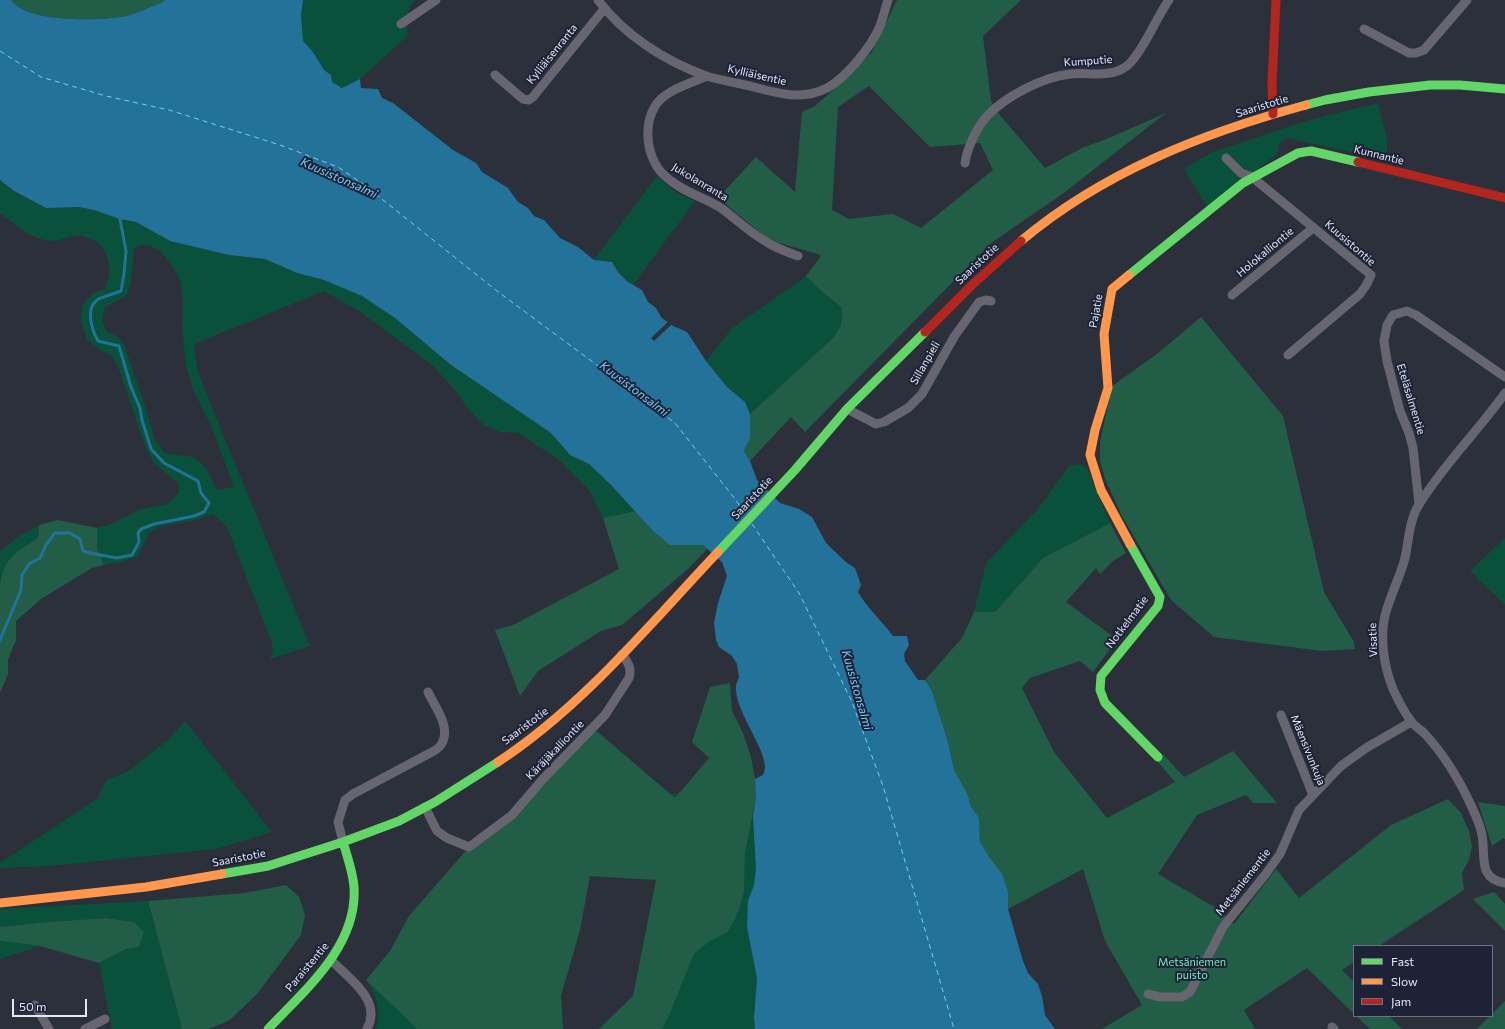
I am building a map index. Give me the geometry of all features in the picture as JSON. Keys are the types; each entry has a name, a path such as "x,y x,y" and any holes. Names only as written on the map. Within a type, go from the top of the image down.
{"main road":[{"path":"1273,114 1272,83 1276,0"},
{"name":"Saaristotie","path":"0,903 146,887 268,866 343,842 398,821 425,807 465,784 547,726 568,708 622,654 795,470 847,409 973,284 1007,253 1044,222 1081,197 1115,177 1172,150 1222,130 1325,100 1369,92 1430,84 1505,89"},
{"name":"Kunnantie","path":"1252,177 1298,153 1310,151 1505,198"},
{"name":"Pajatie","path":"1093,466 1090,455 1095,430 1108,388 1104,334 1112,289 1252,177"},
{"name":"Notkelmatie","path":"1093,466 1101,490 1116,520 1160,597 1158,606 1101,676 1098,688 1105,703 1158,757"},
{"name":"Paraistentie","path":"268,1029 331,960 339,948 347,930 353,910 354,887 343,842"}],"street":[{"path":"401,24 436,0"},
{"name":"Kylliäisentie","path":"598,0 604,9 621,25 659,53 690,70 783,95 799,96 814,93 827,88 840,79 871,41 879,27 888,0"},
{"name":"Kumputie","path":"965,162 968,148 984,119 1015,95 1043,80 1057,76 1072,74 1110,74 1126,67 1134,60 1157,18 1169,0"},
{"path":"1364,29 1409,53 1416,53 1424,50 1467,0"},
{"name":"Kylliäisenranta","path":"496,75 523,99 529,100 604,9"},
{"name":"Jukolanranta","path":"708,76 664,95 656,105 650,116 648,132 649,147 654,164 675,184 720,208 765,242 798,256"},
{"name":"Kuusistontie","path":"1226,158 1241,173 1252,177 1371,275 1360,294 1288,355"},
{"name":"Holokalliontie","path":"1232,295 1313,228"},
{"name":"Sillanpieli","path":"847,409 876,424 884,422 908,408 922,394 954,337 979,302 986,300 991,301"},
{"name":"Eteläsalmentie","path":"1419,504 1413,448 1400,411 1387,361 1384,341 1387,325 1393,315 1406,311 1416,315 1505,377"},
{"name":"Visatie","path":"1505,393 1491,414 1466,442 1419,504 1410,526 1404,559 1386,612 1383,626 1389,676 1394,690 1411,722 1424,733 1453,772 1465,792 1482,835 1484,869 1493,880 1505,883"},
{"name":"Käräjäkalliontie","path":"425,807 437,831 447,838 469,846 512,815 543,779 605,715 629,678 629,664 622,654"},
{"path":"343,842 338,822 345,800 353,794 432,752 441,745 445,734 443,722 428,692"},
{"name":"Mäensivunkuja","path":"1281,715 1313,795"},
{"name":"Metsäniementie","path":"1148,994 1160,997 1182,997 1190,992 1224,927 1266,875 1276,859 1299,810 1341,766 1366,748 1411,722"},
{"path":"331,960 359,986 365,996 371,1009 371,1021 367,1029"},
{"path":"36,1005 49,1029"},
{"path":"85,1029 105,1019"}],"green space":[{"path":"11,0 165,0 161,3 126,16 115,18 83,19 32,13 19,7"},
{"path":"303,0 416,0 409,6 407,36 360,79 342,88 332,82 331,75 324,70 313,52 303,42 301,15"},
{"path":"897,0 1021,0 983,36 991,101 999,114 1045,168 1084,147 1166,113 1065,192 990,244 805,432 791,417 750,461 744,451 750,438 750,414 834,337 841,325 842,308 822,292 806,276 821,256 779,243 763,235 718,198 756,157 795,192 802,112 815,106 872,52","holes":["869,86 930,147 980,143 993,170 921,228 893,214 849,219 832,210 838,107"]},
{"path":"1378,103 1387,139 1387,160 1287,138 1279,143 1278,153 1208,208 1184,169 1213,152 1309,120"},
{"path":"657,176 677,193 695,201 633,285 618,272 612,262 594,260"},
{"path":"0,180 14,191 46,208 79,207 94,210 120,219 136,222 170,241 229,255 265,259 297,273 324,280 362,296 395,318 451,365 551,433 570,455 589,464 635,511 603,518 589,490 558,459 518,433 500,432 483,425 466,406 455,390 432,365 359,311 324,291 194,344 197,368 204,388 310,646 270,659 273,651 272,643 227,527 213,514 192,521 162,526 149,532 138,556 104,565 97,548 97,528 109,525 141,509 167,504 179,493 178,483 154,463 145,446 119,369 112,356 100,350 87,339 81,321 82,306 93,293 105,289 107,284 109,267 104,249 92,239 82,236 71,236 53,241 35,237 19,228 0,213","holes":["141,245 150,246 159,250 169,261 180,279 183,301 182,325 186,366 193,389 212,428 234,487 217,490 206,468 194,457 165,453 155,441 124,344 116,336 106,331 102,320 105,307 127,295 131,283 134,248"]},
{"path":"806,276 822,292 842,308 841,325 834,337 750,414 745,402 727,387 706,361 732,328"},
{"path":"1201,317 1283,416 1324,592 1354,642 1355,649 1322,651 1214,637 1171,600 1122,516 1105,479 1100,461 1100,442 1112,386 1157,354"},
{"path":"1079,464 1087,468 1110,523 1043,558 995,612 974,612 986,563 1038,509 1069,466"},
{"path":"635,511 652,530 703,545 707,549 688,569 622,625 601,631 538,671 520,696 495,630 513,625 619,569 603,518"},
{"path":"58,520 97,528 97,548 104,565 92,568 41,599 16,621 16,640 8,660 8,674 0,693 0,585 2,576 12,556 38,538 39,525"},
{"name":"Metsäniemen puisto","path":"1110,523 1126,553 1113,561 1100,574 1096,568 1066,602 1115,638 1119,637 1093,672 1080,661 1030,678 1022,688 1054,752 1107,818 1175,782 1156,760 1163,754 1184,777 1233,751 1277,803 1253,803 1246,795 1197,815 1158,874 1216,908 1234,924 1276,869 1299,898 1391,825 1448,799 1461,813 1469,831 1472,846 1469,860 1462,873 1464,890 1381,945 1353,945 1353,963 1342,970 1353,981 1353,1013 1307,968 1244,1010 1255,1029 1102,1029 1142,1005 1105,941 1083,869 1008,909 1008,892 980,842 979,818 971,806 967,793 954,770 948,742 932,691 925,680 962,638 974,612 995,612 1043,558"},
{"path":"39,525 38,538 12,556 5,568 0,585 0,551 19,536"},
{"path":"1505,538 1505,605 1470,571"},
{"path":"730,683 732,711 743,733 751,757 755,779 756,797 745,854 744,892 739,910 728,932 710,941 694,954 662,1029 599,1029 633,996 656,880 590,876 580,930 561,996 563,1029 417,1029 366,980 390,951 409,916 469,847 512,815 593,728 675,798 709,758 692,742 710,687"},
{"path":"185,721 272,832 216,849 50,866 0,868 0,863 98,798 106,780 127,772 169,739"},
{"path":"696,788 673,1005 694,954 710,941 728,932 744,892 745,854 756,791 814,1029 599,1029 633,996 656,880 605,812"},
{"path":"1478,802 1505,806 1505,839 1503,838 1492,846"},
{"path":"286,885 299,897 305,915 301,935 258,993 230,1020 209,1029 182,1029 148,901 245,893"},
{"path":"1494,892 1505,904 1505,931 1473,899"},
{"path":"148,901 182,1029 112,1029 99,963 126,949 139,947 134,922 106,918 0,927 0,909"},
{"path":"106,918 134,922 144,932 139,947 126,949 99,963 40,946 0,941 0,927"},
{"path":"0,941 40,946 0,959"},
{"path":"366,980 417,1029 376,1029 378,1016 377,1003 373,991"},
{"path":"1505,1001 1505,1029 1477,1029 1489,1017 1493,1017 1493,1013"},
{"path":"1357,1017 1390,1017 1402,1029 1370,1029"}],"water":[{"name":"Kuusistonsalmi","path":"0,0 11,0 19,7 32,13 65,18 100,19 126,16 161,3 165,0 303,0 301,15 303,41 313,52 324,70 331,75 332,82 342,88 360,79 361,88 378,89 382,98 393,103 453,150 476,163 482,172 508,188 518,202 528,208 534,216 544,220 560,238 578,247 594,260 612,262 618,272 628,282 642,290 648,302 656,308 661,317 671,325 687,332 706,361 727,387 745,402 750,414 750,438 744,451 750,461 757,480 780,503 799,509 812,517 826,543 847,563 855,568 861,585 858,592 866,604 893,636 907,636 909,645 904,654 905,661 918,680 925,680 932,691 948,742 954,770 967,793 971,806 979,818 980,842 1002,874 1008,892 1008,909 1023,961 1028,973 1038,984 1042,996 1045,1015 1055,1029 755,1029 754,1018 757,978 747,927 748,901 754,885 756,868 753,816 756,797 755,779 763,775 765,766 759,745 746,721 737,697 736,687 739,678 737,664 732,656 719,647 716,640 714,623 718,603 727,576 722,562 703,545 670,545 652,530 612,486 589,464 570,455 551,433 451,365 395,318 362,296 324,280 297,273 265,259 229,255 170,241 136,222 120,219 94,210 79,207 46,208 14,191 0,180"}],"pier":[{"path":"668,322 671,325 654,341 651,338"}],"waterway":[{"path":"0,640 21,590 22,575 29,564 40,558 46,545 55,533 70,533 80,539 83,551 117,558 132,555 139,542 138,533 141,529 154,524 194,516 204,512 209,503 201,493 198,481 164,463 151,449 140,408 131,387 119,346 98,341 92,326 90,314 93,304 98,299 121,291 126,251 120,219"}],"ferry route":[{"path":"0,51 41,77 106,96 169,110 280,145 338,167 363,184 497,291 675,423 746,515"},
{"path":"752,524 799,593 852,702 883,786 954,1029"}],"traffic: fast":[{"path":"1306,105 1369,92 1430,85 1460,85 1505,89"},
{"path":"1129,275 1243,183 1298,153 1311,151 1358,162"},
{"path":"718,552 795,470 847,409 925,332"},
{"path":"1130,544 1160,597 1158,606 1101,676 1100,690 1105,703 1158,757"},
{"path":"222,874 268,866 343,842 399,821 435,802 498,762"},
{"path":"268,1029 298,999 326,966 338,948 347,929 353,908 354,887 343,842"}],"traffic: slow":[{"path":"1021,241 1053,216 1120,175 1192,142 1230,128 1306,105"},
{"path":"1129,275 1112,289 1104,334 1108,388 1095,430 1090,455 1101,490 1130,544"},
{"path":"498,762 529,740 586,691 614,664 718,552"},
{"path":"0,903 146,887 222,874"}],"traffic: jam":[{"path":"1273,114 1272,83 1276,0"},
{"path":"1358,162 1505,198"},
{"path":"925,332 973,284 1021,241"}]}
